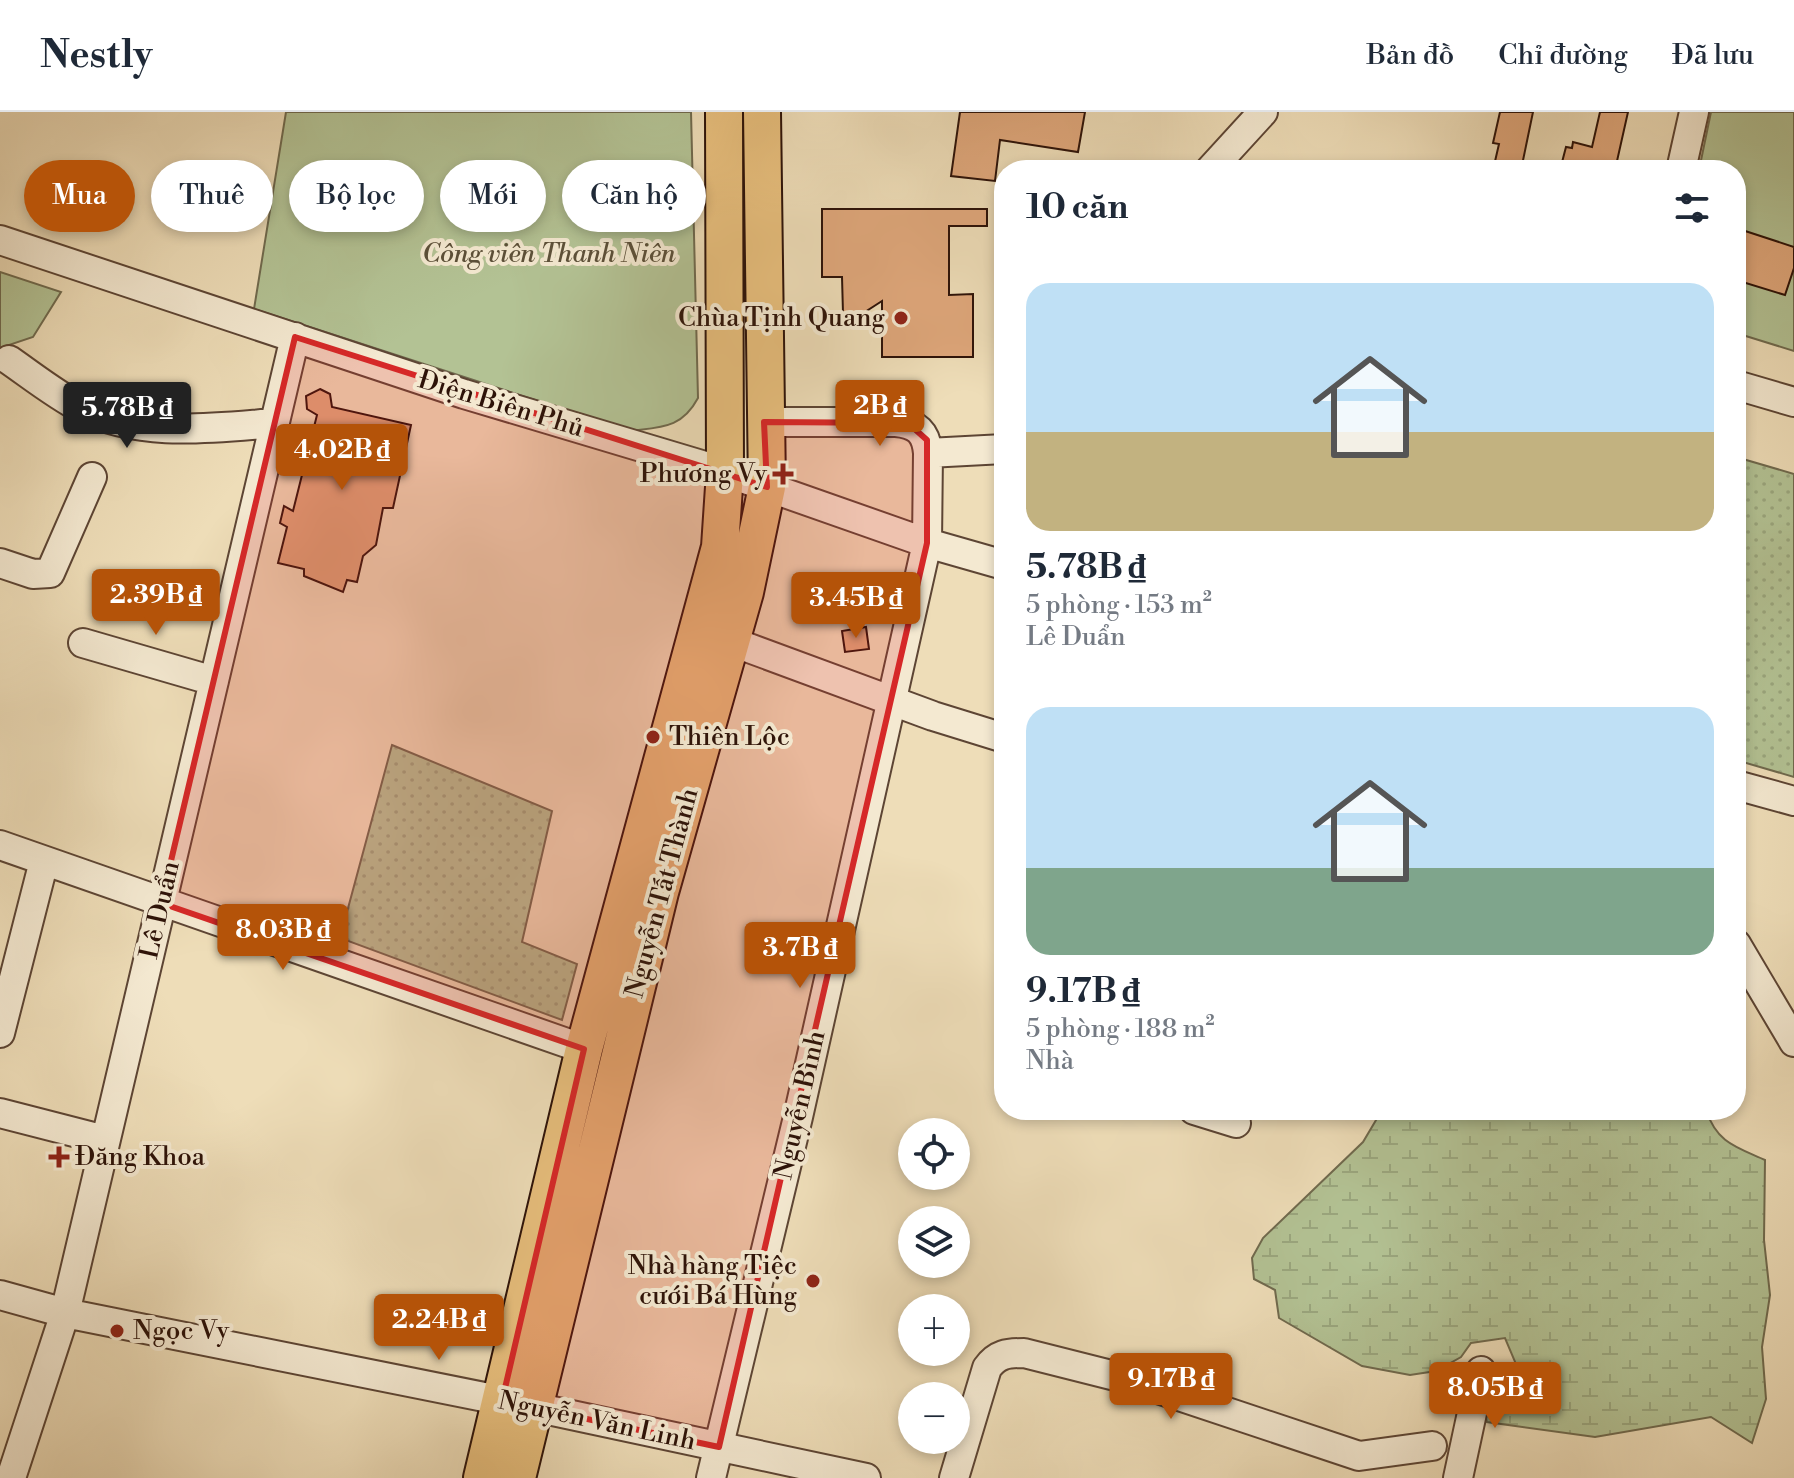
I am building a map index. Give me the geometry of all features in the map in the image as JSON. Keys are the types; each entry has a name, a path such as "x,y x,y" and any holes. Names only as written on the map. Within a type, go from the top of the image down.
{"main road":[{"name":"Nguyễn Tất Thành","path":"517,1478 518,1404 584,1049 720,547 725,472 724,112"},
{"name":"Nguyễn Tất Thành","path":"482,1478 518,1404 745,592 767,487 762,112"}],"street":[{"path":"1219,160 1263,112"},
{"path":"1683,160 1694,112"},
{"name":"Điện Biên Phủ","path":"0,240 464,394 725,472 927,543 994,562"},
{"name":"Lê Duẩn","path":"11,1478 65,1313 295,337"},
{"path":"9,360 81,408 106,418 183,430 275,423"},
{"path":"1746,388 1794,402"},
{"path":"764,422 908,423 921,430 927,440 928,453 994,450"},
{"name":"Nguyễn Bình","path":"711,1478 802,1102 927,543 928,453"},
{"path":"0,563 33,574 50,573 92,477"},
{"path":"730,641 891,701 994,735"},
{"path":"83,643 214,681"},
{"path":"1746,788 1794,801"},
{"path":"0,845 584,1049"},
{"path":"0,1033 44,861"},
{"path":"1746,961 1794,1042"},
{"path":"0,1113 105,1140"},
{"path":"1226,1120 1236,1123"},
{"name":"Nguyễn Văn Linh","path":"0,1295 65,1313 866,1478"},
{"path":"954,1478 987,1368 994,1358 1008,1353 1024,1353 1131,1380 1362,1467 1432,1446"},
{"path":"1458,1478 1481,1371"}],"highlighted area":[{"path":"295,337 767,487 764,422 908,423 927,440 927,543 719,1447 502,1401 584,1049 161,903"}],"green space":[{"name":"Công viên Thanh Niên","path":"286,112 691,112 692,160 562,160 562,232 694,232 698,398 678,421 631,431 254,309 267,232 273,232 273,192"},
{"path":"1711,112 1794,112 1794,351 1746,336 1746,160 1701,160"},
{"path":"0,272 61,292 33,337 0,348"},
{"path":"1746,460 1794,474 1794,777 1746,763"},
{"path":"392,745 552,811 522,942 577,964 562,1020 340,938"},
{"path":"1376,1120 1711,1120 1722,1137 1765,1160 1764,1240 1770,1295 1762,1347 1766,1399 1752,1443 1711,1417 1595,1437 1487,1422 1482,1401 1512,1386 1516,1364 1505,1338 1471,1343 1461,1357 1436,1371 1410,1375 1362,1366 1279,1318 1275,1290 1254,1279 1252,1258 1263,1238 1363,1142"}],"building":[{"path":"960,112 1085,112 1078,152 1000,140 998,160 994,160 994,181 951,176"},
{"path":"1500,112 1533,112 1523,160 1495,160 1499,144 1493,143"},
{"path":"1600,112 1628,112 1617,160 1563,160 1566,147 1572,148 1573,142 1592,147"},
{"path":"822,209 987,209 987,226 949,226 949,295 973,294 973,357 882,357 882,301 854,319 843,313 842,277 822,277"},
{"path":"1746,231 1794,247 1794,268 1785,295 1746,283"},
{"path":"320,389 330,394 332,407 411,425 393,508 383,508 376,545 363,556 357,582 347,580 343,592 304,576 304,569 278,563 287,527 280,523 284,506 293,511 317,415 307,409 306,396"},
{"path":"866,627 869,649 845,652 842,631"}],"place":[{"name":"Chùa Tịnh Quang","path":"901,318"},
{"name":"Phương Vy","path":"783,474"},
{"name":"Thiên Lộc","path":"653,737"},
{"name":"Đăng Khoa","path":"59,1157"},
{"name":"Nhà hàng Tiệc cưới Bá Hùng","path":"813,1281"},
{"name":"Ngọc Vy","path":"117,1331"}]}
